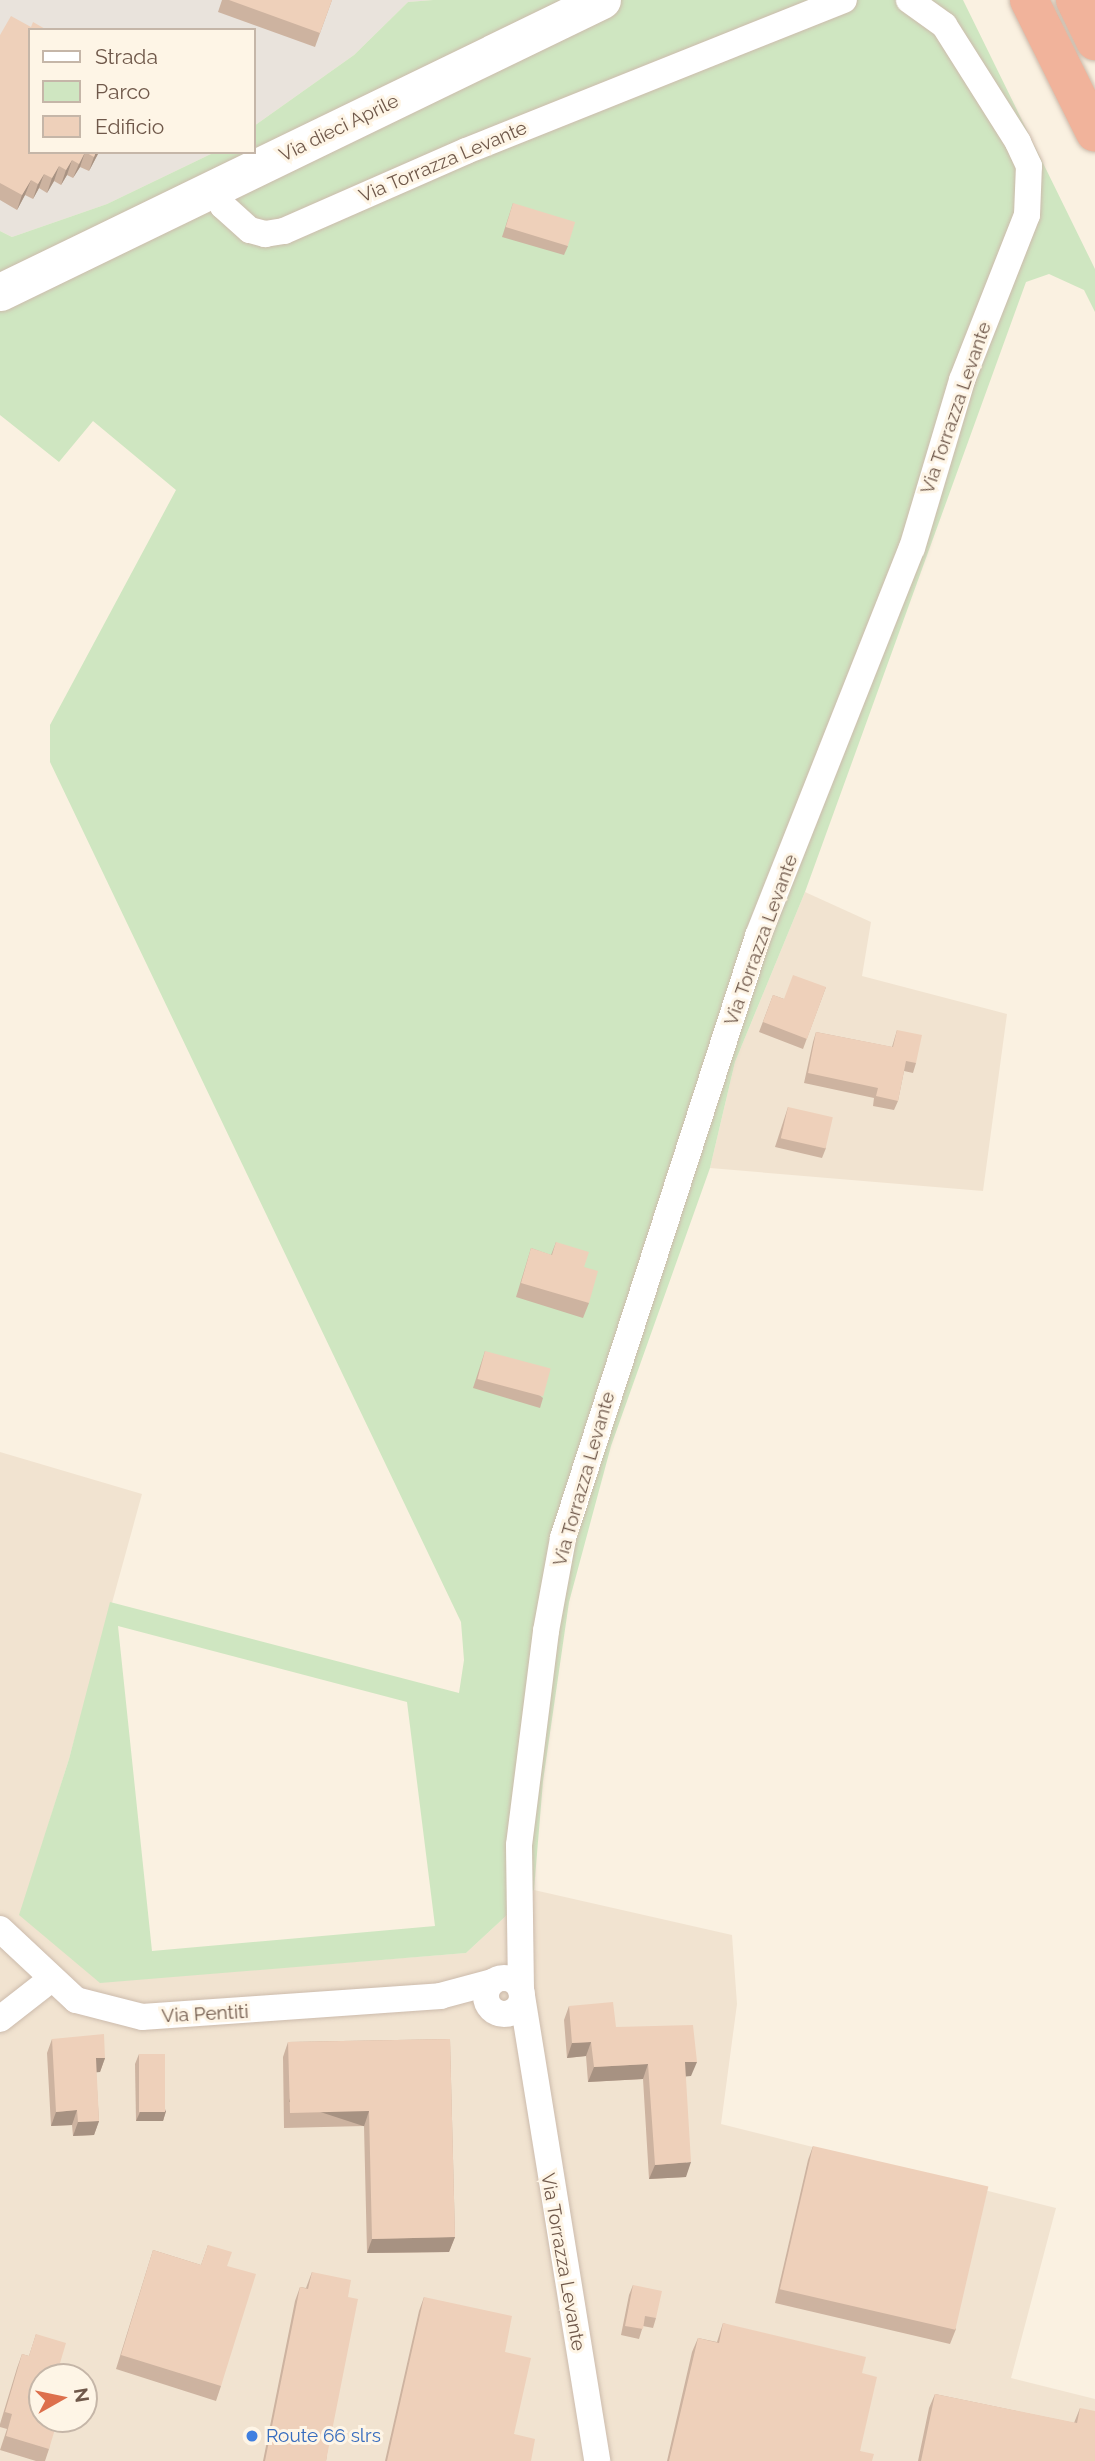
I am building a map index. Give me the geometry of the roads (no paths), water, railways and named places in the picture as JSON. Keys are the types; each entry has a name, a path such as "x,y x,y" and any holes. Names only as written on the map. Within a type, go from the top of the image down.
{"highway":[{"path":"1029,0 1095,133"},
{"path":"1075,0 1095,41"}],"main road":[{"name":"Via dieci Aprile","path":"0,292 602,0"}],"street":[{"name":"Via Torrazza Levante","path":"216,187 223,205 250,230 265,234 284,231 479,146 844,0"},
{"name":"Via Torrazza Levante","path":"597,2461 521,1993 520,1832 546,1631 563,1538 758,936 912,548 962,380 1027,215 1029,166 1018,142 944,25 909,0"},
{"name":"Via Pentiti","path":"0,1929 50,1980 76,2000 142,2017 440,1996 495,1995"},
{"name":"Via Torrazza Levante","path":"519,1935 495,1995 531,2064"},
{"path":"0,2019 50,1980"},
{"path":"495,1995 514,1981 521,1993"}],"place":[{"name":"Route 66 slrs","path":"252,2436"}]}
